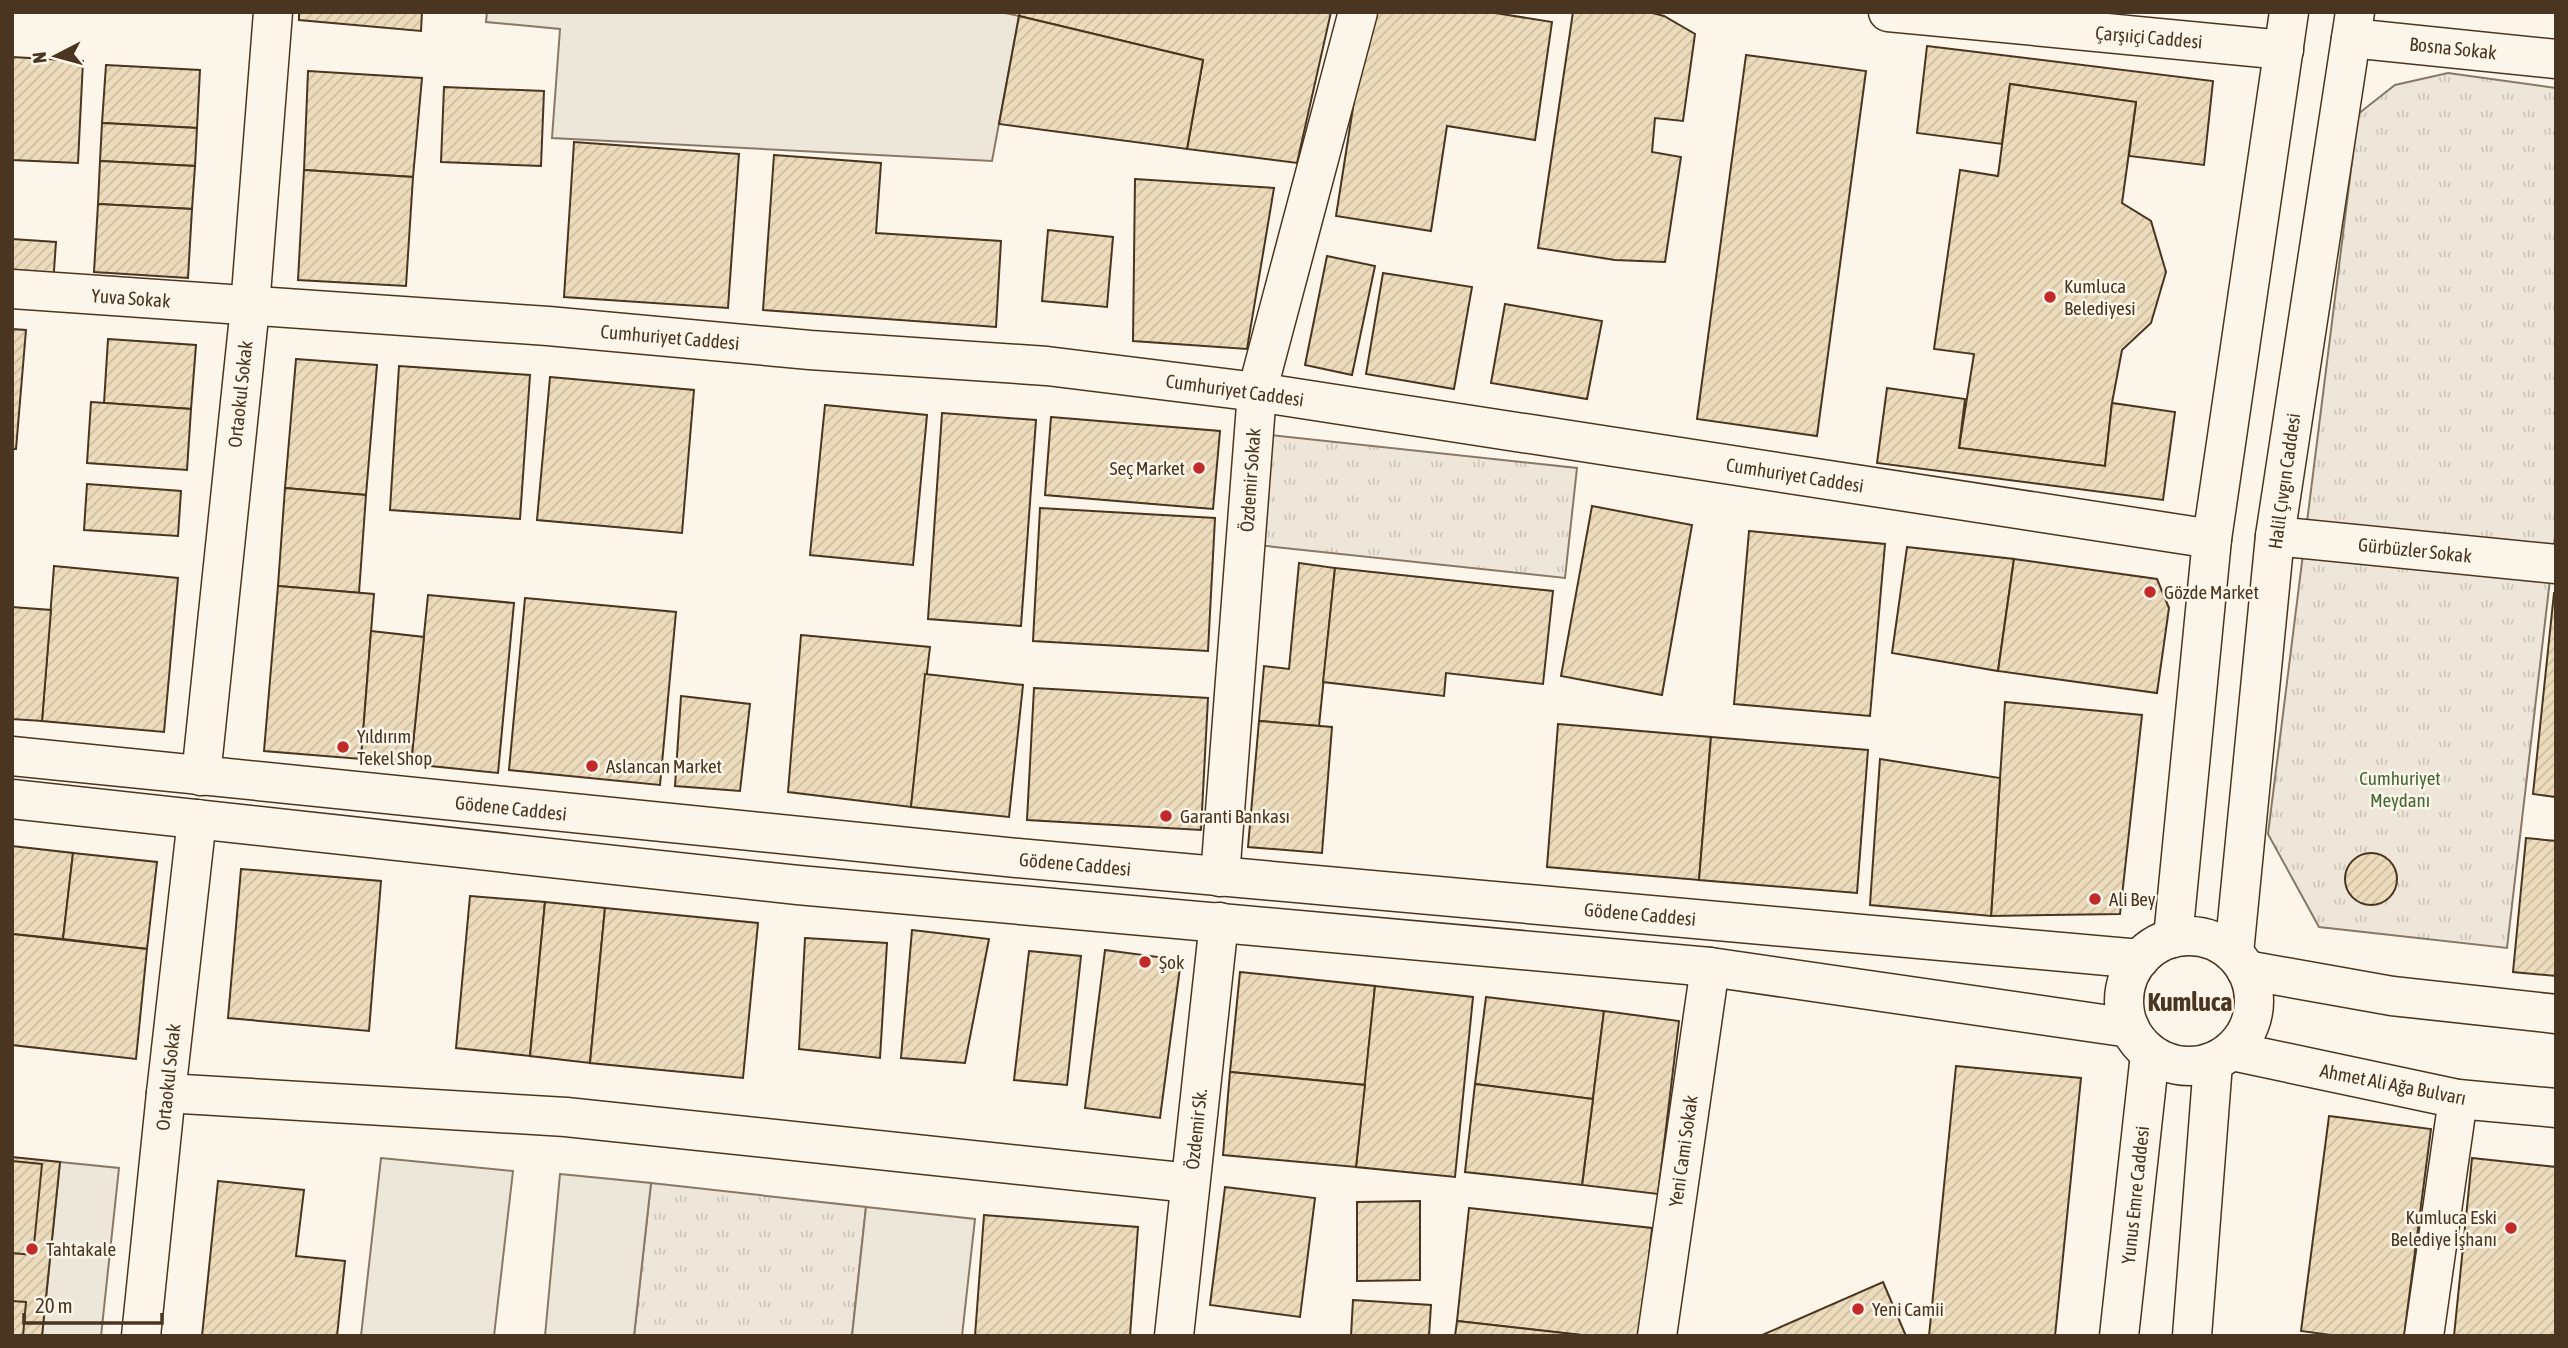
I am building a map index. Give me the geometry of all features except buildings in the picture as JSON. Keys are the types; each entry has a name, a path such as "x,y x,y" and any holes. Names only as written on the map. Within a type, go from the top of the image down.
{"main road":[{"name":"Özdemir Sokak","path":"1220,877 1257,391 1358,12"},
{"name":"Çarşıiçi Caddesi","path":"1888,12 2284,50"},
{"path":"2173,938 2212,539 2289,12"},
{"name":"Ortaokul Sokak","path":"201,776 250,307 266,13"},
{"name":"Bosna Sokak","path":"2353,25 2556,59"},
{"name":"Halil Çıvgın Caddesi","path":"2240,962 2275,536 2353,25"},
{"name":"Yuva Sokak","path":"12,289 250,307"},
{"name":"Cumhuriyet Caddesi","path":"250,307 548,326 810,350 1003,362 1257,391 2212,539"},
{"name":"Gürbüzler Sokak","path":"2275,536 2556,564"},
{"name":"Gödene Caddesi","path":"12,756 1017,858 2140,959"},
{"path":"12,799 798,884 1710,967 2140,1041"},
{"name":"Ortaokul Sokak","path":"141,1336 197,819"},
{"name":"Özdemir Sk.","path":"1174,1336 1219,922"},
{"path":"2195,936 2215,941 2240,962 2254,991 2254,1013 2246,1034 2223,1057 2192,1067 2170,1064 2140,1041 2125,1012 2125,993 2130,975 2140,959 2154,947 2173,938 2195,936"},
{"path":"2240,962 2392,996 2556,1014"},
{"name":"Yeni Cami Sokak","path":"1657,1336 1710,967"},
{"name":"Yunus Emre Caddesi","path":"2119,1336 2140,1041"},
{"path":"2192,1336 2223,1057"},
{"name":"Ahmet Ali Ağa Bulvarı","path":"2223,1057 2458,1099 2556,1108"},
{"path":"166,1093 554,1116 1191,1183"},
{"path":"2424,1336 2458,1099"}],"green space":[{"name":"Cumhuriyet Meydanı","path":"2448,73 2556,88 2556,528 2507,948 2319,927 2268,834 2358,114 2395,85"},
{"path":"1269,435 1577,468 1565,578 1257,545"},
{"path":"651,1183 866,1207 852,1336 634,1336"}],"shaded area":[{"path":"487,12 1000,12 1019,16 992,161 552,138 560,29 486,22"},
{"path":"381,1158 513,1171 494,1336 361,1336"},
{"path":"60,1162 119,1168 101,1336 42,1336"},
{"path":"560,1174 651,1183 634,1336 545,1336"},
{"path":"866,1207 975,1219 962,1336 852,1336"}],"place":[{"name":"Kumluca Belediyesi","path":"2050,297"},
{"name":"Seç Market","path":"1199,468"},
{"name":"Gözde Market","path":"2150,592"},
{"name":"Yıldırım Tekel Shop","path":"343,747"},
{"name":"Aslancan Market","path":"592,766"},
{"name":"Garanti Bankası","path":"1166,816"},
{"name":"Ali Bey","path":"2095,899"},
{"name":"Şok","path":"1145,962"},
{"name":"Kumluca Eski Belediye İşhanı","path":"2511,1228"},
{"name":"Tahtakale","path":"32,1249"},
{"name":"Yeni Camii","path":"1858,1309"}],"district":[{"name":"Kumluca","path":"2190,1002"}]}
